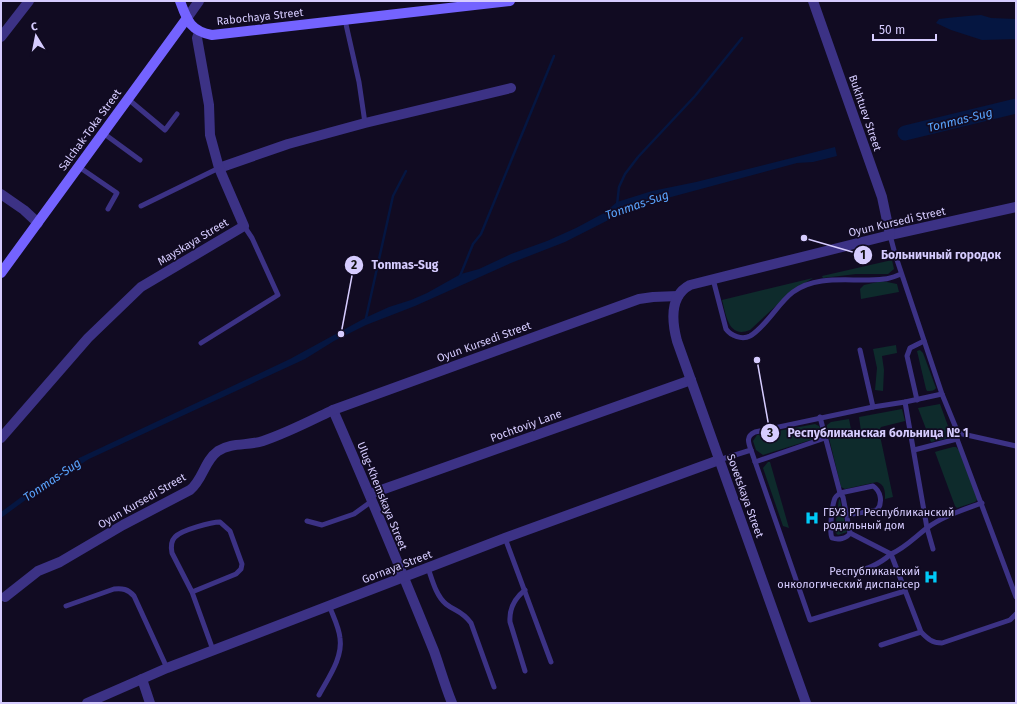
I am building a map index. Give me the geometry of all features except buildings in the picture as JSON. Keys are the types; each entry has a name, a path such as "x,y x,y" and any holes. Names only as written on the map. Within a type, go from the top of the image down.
{"main road":[{"path":"180,1 187,18 192,26 199,32"},
{"name":"Rabochaya Street","path":"199,32 212,35 345,20 459,4 510,1"},
{"name":"Salchak-Toka Street","path":"1,273 187,18"}],"street":[{"path":"1,37 29,1"},
{"name":"Salchak-Toka Street","path":"187,18 199,1"},
{"name":"Bukhtuev Street","path":"813,1 882,197 890,235"},
{"name":"Mayskaya Street","path":"1,438 88,338 141,287 244,226 219,168 210,135 209,105 197,38 199,32"},
{"path":"219,168 288,144 365,123 511,88"},
{"path":"1,194 38,222"},
{"name":"Oyun Kursedi Street","path":"5,597 38,571 60,562 190,490 196,484 211,457 219,450 229,446 260,442 286,433 333,410 640,299 678,296 690,285 890,235 1016,207"},
{"name":"Sovetskaya Street","path":"678,296 674,309 674,326 677,341 806,703"},
{"name":"Pochtoviy Lane","path":"372,497 691,380"},
{"name":"Ulug-Khemskaya Street","path":"333,410 372,497 434,653 452,703"},
{"name":"Gornaya Street","path":"87,703 167,668 329,605 505,538 719,460"},
{"path":"142,679 150,703"}],"lane":[{"path":"345,20 359,82 365,123"},
{"path":"128,99 165,130 177,114"},
{"path":"103,133 140,160"},
{"path":"79,167 117,193 108,209"},
{"path":"141,206 219,168"},
{"path":"201,343 278,295 252,238 244,226"},
{"path":"890,235 901,274 942,394 1016,597"},
{"path":"713,279 726,329 734,336 745,337 756,331 793,292 803,286 831,280 885,279 901,274"},
{"path":"917,400 907,356 910,348 924,341"},
{"path":"860,350 873,407"},
{"path":"905,591 810,620 748,438 756,432 820,417 917,400 942,394"},
{"path":"905,402 927,528 933,549"},
{"path":"820,417 840,493 843,498 850,533"},
{"path":"914,450 957,436 1016,446"},
{"path":"755,462 825,438"},
{"path":"719,460 751,450"},
{"path":"846,515 877,510 880,502 879,493 876,487 873,486 840,493 835,498 831,536 832,538 838,539 846,537 850,533"},
{"path":"307,521 322,525 354,514 372,497"},
{"path":"846,574 872,567 908,544 927,528 955,513 982,503"},
{"path":"192,592 236,574 241,569 242,564 230,531 220,522 214,522 180,533 175,537 172,543 172,553 192,592 213,650"},
{"path":"850,533 891,554 921,632 930,641 942,644 1010,620 1016,614"},
{"path":"505,538 551,662"},
{"path":"428,568 439,596 446,604 466,616 471,623 494,686"},
{"path":"66,606 114,589 126,589 134,596 167,668"},
{"path":"525,590 518,596 510,615 510,622 525,671"},
{"path":"319,695 337,661 340,648 338,627 329,605"},
{"path":"881,645 921,632"}],"green space":[{"path":"892,260 894,269 888,274 856,274 823,278 822,276"},
{"path":"813,278 792,291 750,330 743,332 737,331 729,324 722,300"},
{"path":"882,281 897,284 899,292 861,299 860,289 864,285"},
{"path":"896,345 897,353 882,356 884,370 883,391 875,390 877,368 873,349"},
{"path":"920,350 923,353 936,388 932,391 927,391 926,389 917,351"},
{"path":"940,404 952,437 931,442 918,408"},
{"path":"902,409 905,421 881,427 879,431 893,497 885,499 885,491 880,483 877,482 845,489 841,487 827,425 831,422 849,419 852,434 861,431 859,417"},
{"path":"815,424 819,426 821,430 817,438 763,455 756,450 753,441 757,435"},
{"path":"956,447 959,450 977,498 975,502 957,508 935,452"},
{"path":"768,462 770,462 789,528 783,526 763,468"},
{"path":"839,499 847,532 838,535 835,532 835,528"}],"water":[{"path":"981,15 991,18 1016,19 1016,39 982,40 951,30 936,23 939,19"},
{"name":"Tonmas-Sug","path":"835,147 837,156 813,162 797,163 634,207 565,242 511,263 415,306 366,325 334,341 305,359 89,459 31,496 1,518 1,512 79,458 290,359 367,317 427,293 461,274 479,269 511,254 547,241 576,228 604,213 617,202 652,191 696,182"}],"waterway":[{"path":"617,205 619,187 625,174 638,157 695,96 742,38"},
{"path":"460,276 473,244 481,234 554,56"},
{"name":"Tonmas-Sug","path":"905,133 1016,106"},
{"path":"366,318 393,196 406,171"}],"place":[{"name":"Больничный городок","path":"804,238"},
{"name":"Tonmas-Sug","path":"341,334"},
{"name":"Республиканская больница № 1","path":"757,360"},
{"name":"ГБУЗ РТ Республиканский родильный дом","path":"812,518"},
{"name":"Республиканский онкологический диспансер","path":"931,577"}]}
